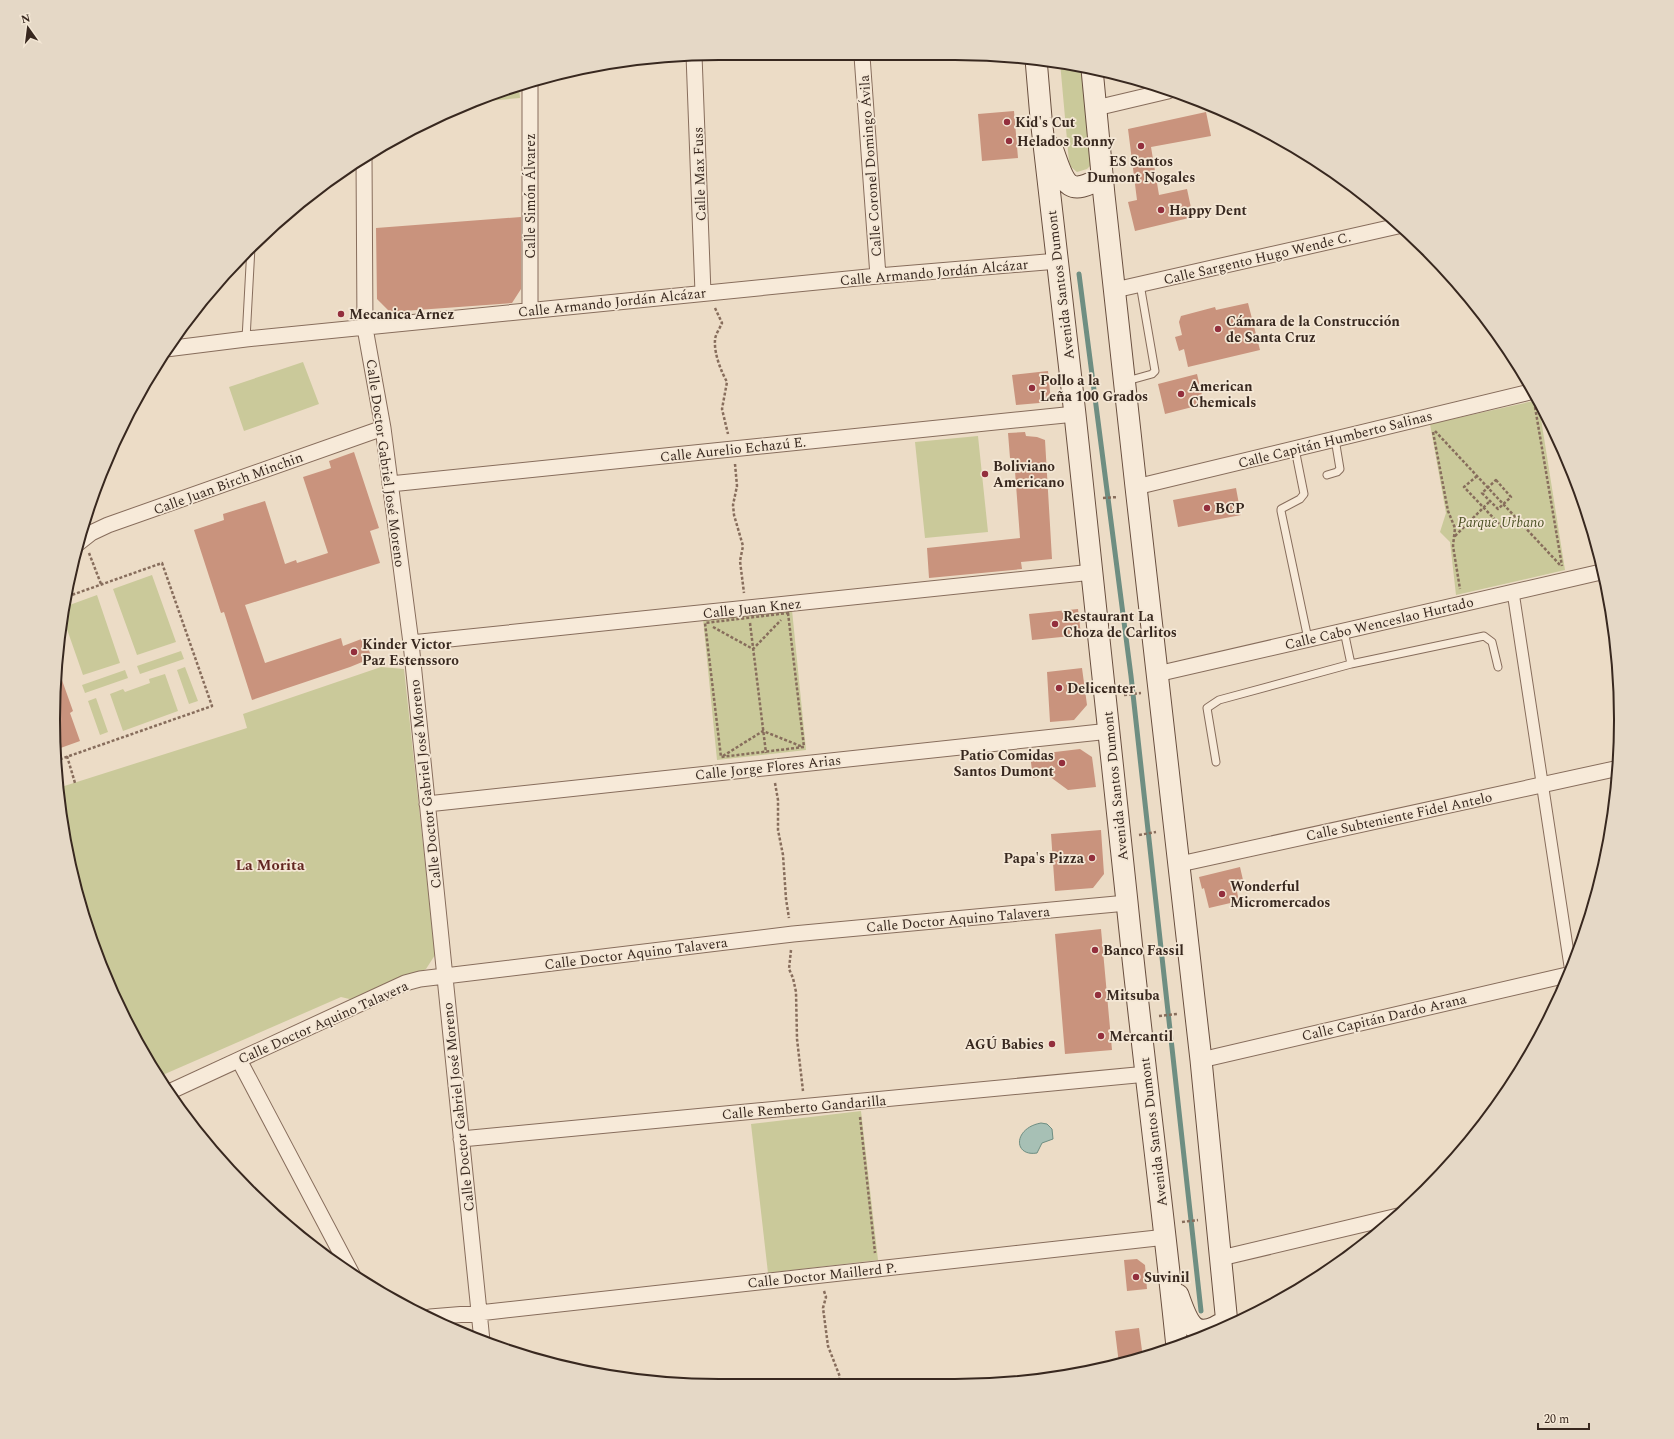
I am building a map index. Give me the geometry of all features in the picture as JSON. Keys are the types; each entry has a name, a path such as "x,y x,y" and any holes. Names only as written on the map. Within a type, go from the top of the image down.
{"main road":[{"name":"Avenida Santos Dumont","path":"1037,65 1041,118 1093,572 1127,903 1170,1272 1176,1340"},
{"path":"1093,75 1124,381 1128,492 1158,674 1201,1060 1227,1320"},
{"path":"1041,118 1060,170 1065,181 1070,186 1076,188 1084,187 1102,177"},
{"path":"1052,209 1061,202 1072,197 1087,200 1093,206 1111,259"},
{"path":"1170,1272 1186,1317 1191,1326 1203,1330"}],"street":[{"name":"Calle Coronel Domingo Ávila","path":"862,60 878,276"},
{"name":"Calle Max Fuss","path":"694,61 708,293"},
{"name":"Calle Simón Álvarez","path":"530,88 530,310"},
{"path":"1096,108 1160,93"},
{"name":"Calle Doctor Gabriel José Moreno","path":"364,164 365,328 382,428 411,643 481,1334"},
{"name":"Calle Sargento Hugo Wende C.","path":"1115,290 1393,227"},
{"name":"Calle Armando Jordán Alcázar","path":"175,348 246,339 530,310 878,276 1058,261"},
{"name":"Calle Capitán Humberto Salinas","path":"1128,492 1335,439 1527,392"},
{"name":"Calle Aurelio Echazú E.","path":"390,484 1075,414"},
{"name":"Calle Juan Birch Minchin","path":"86,537 108,525 382,428"},
{"name":"Calle Juan Knez","path":"411,643 748,613 1093,572"},
{"name":"Calle Cabo Wenceslao Hurtado","path":"1158,674 1513,592 1563,573 1597,572"},
{"path":"1513,592 1569,959"},
{"name":"Calle Jorge Flores Arias","path":"427,804 1110,731"},
{"name":"Calle Subteniente Fidel Antelo","path":"1180,864 1612,769"},
{"name":"Calle Doctor Aquino Talavera","path":"174,1090 405,984 445,975 793,934 1127,903"},
{"name":"Calle Capitán Dardo Arana","path":"1201,1060 1562,976"},
{"path":"238,1060 346,1263"},
{"name":"Calle Remberto Gandarilla","path":"461,1139 1147,1074"},
{"path":"1221,1258 1384,1219"},
{"name":"Calle Doctor Maillerd P.","path":"439,1316 1166,1237"}],"lane":[{"path":"246,339 251,256"},
{"path":"1124,381 1152,374 1155,371 1140,284"},
{"path":"1327,475 1340,469 1335,439"},
{"path":"1295,449 1304,494 1300,499 1281,509 1281,511 1308,639"},
{"path":"1344,631 1351,664"},
{"path":"1216,762 1208,708 1219,700 1351,664 1484,636 1492,642 1498,667"}],"path":[{"path":"708,293 722,323 715,339 717,359 721,365 722,373 727,382 722,410 728,433 738,448 733,458 736,467 737,486 734,515 743,546 740,561 753,649 765,752 769,767 773,774 778,800 778,830 785,865 788,914 793,934 789,969 793,978 796,992 797,1039 802,1087 807,1106"},
{"path":"1536,409 1563,573"},
{"path":"1464,603 1453,546 1455,528 1448,511 1433,428 1515,517 1563,573"},
{"path":"1477,476 1464,487 1483,508 1503,528 1515,517"},
{"path":"1496,480 1511,497 1498,509 1490,501 1482,493 1496,480"},
{"path":"1098,499 1128,492"},
{"path":"1454,536 1490,501"},
{"path":"83,546 101,584"},
{"path":"61,758 212,706 162,563 73,594"},
{"path":"705,623 748,613 788,613"},
{"path":"753,649 788,613"},
{"path":"788,613 804,747"},
{"path":"705,623 753,649"},
{"path":"705,623 721,757"},
{"path":"1125,695 1141,693"},
{"path":"763,730 804,747"},
{"path":"721,757 763,730"},
{"path":"721,757 804,747"},
{"path":"67,756 75,783"},
{"path":"1140,834 1156,832"},
{"path":"1154,1016 1182,1013"},
{"path":"859,1114 876,1258"},
{"path":"1184,1222 1199,1220"},
{"path":"824,1275 823,1286 826,1297 823,1308 828,1346 840,1379"}],"green space":[{"path":"1061,69 1083,73 1091,153 1091,165 1087,169 1077,172 1071,167 1069,162"},
{"path":"519,91 520,98 493,101"},
{"path":"303,362 319,404 244,431 229,387"},
{"name":"Parque Urbano","path":"1532,401 1541,418 1565,570 1456,595 1450,542 1440,532 1446,513 1430,424"},
{"path":"978,436 988,532 925,538 915,442"},
{"path":"152,575 176,642 137,655 113,589"},
{"path":"97,595 120,663 83,675 67,629 71,605"},
{"path":"792,610 806,750 717,760 703,619"},
{"path":"181,651 184,659 140,674 137,666"},
{"path":"185,667 198,701 189,704 177,670"},
{"path":"381,667 404,669 435,955 426,969 358,1001 341,997 164,1074 148,1049 128,1011 110,972 95,931 82,890 73,848 64,786 247,728 243,714"},
{"path":"125,670 128,678 85,693 82,685"},
{"path":"165,674 178,711 123,731 110,694 123,689 125,692 150,683 149,679"},
{"path":"96,698 108,732 100,735 88,701"},
{"path":"861,1111 878,1260 768,1273 751,1124"}],"shaded area":[{"path":"1041,1123 1047,1124 1052,1129 1053,1139 1042,1143 1037,1153 1029,1153 1024,1151 1020,1147 1021,1136 1025,1130"}],"building":[{"path":"1014,111 1018,158 982,161 978,114"},
{"path":"1206,112 1211,136 1151,147 1159,195 1187,189 1193,217 1135,231 1128,202 1137,200 1128,129"},
{"path":"521,217 521,289 512,303 390,312 377,299 376,228"},
{"name":"Cámara de la Construcción de Santa Cruz","path":"1248,303 1260,350 1188,367 1184,349 1179,351 1175,337 1182,335 1179,322 1181,316 1215,307 1216,310"},
{"name":"Pollo a la Leña 100 Grados","path":"1048,371 1051,402 1016,405 1012,375"},
{"name":"American Chemicals","path":"1197,374 1204,404 1165,414 1158,384"},
{"path":"1025,432 1026,436 1037,437 1045,440 1052,559 1021,562 1022,569 929,578 927,548 1020,538 1014,458 1010,458 1008,433"},
{"path":"354,452 379,528 370,531 380,563 245,605 265,663 341,638 343,646 364,638 372,658 350,667 252,700 224,612 221,613 194,530 224,520 223,514 265,501 285,564 296,560 297,563 328,553 303,477 331,468 329,461"},
{"name":"BCP","path":"1236,488 1241,515 1178,527 1173,500"},
{"name":"Restaurant La Choza de Carlitos","path":"1078,609 1081,635 1032,640 1029,614"},
{"path":"1082,668 1087,705 1074,720 1050,722 1047,672"},
{"path":"61,677 73,711 70,713 80,741 61,748"},
{"name":"Patio Comidas Santos Dumont","path":"1080,749 1092,757 1096,787 1068,790 1049,776 1033,778 1030,755"},
{"path":"1101,830 1104,874 1093,888 1055,891 1051,834"},
{"name":"Wonderful Micromercados","path":"1240,867 1243,880 1235,882 1239,901 1209,908 1204,888 1202,889 1199,877"},
{"path":"1101,929 1112,1050 1065,1054 1055,934"},
{"name":"Suvinil","path":"1137,1259 1145,1265 1147,1289 1127,1291 1124,1260"},
{"path":"1139,1328 1142,1352 1118,1358 1115,1331"}],"waterway":[{"path":"1079,274 1131,676 1201,1311"}],"place":[{"name":"Kid's Cut","path":"1007,122"},
{"name":"Helados Ronny","path":"1009,141"},
{"name":"ES Santos Dumont Nogales","path":"1141,146"},
{"name":"Happy Dent","path":"1161,210"},
{"name":"Mecanica Arnez","path":"341,314"},
{"name":"Cámara de la Construcción de Santa Cruz","path":"1218,329"},
{"name":"Pollo a la Leña 100 Grados","path":"1032,388"},
{"name":"American Chemicals","path":"1181,394"},
{"name":"Boliviano Americano","path":"985,474"},
{"name":"BCP","path":"1207,508"},
{"name":"Restaurant La Choza de Carlitos","path":"1055,624"},
{"name":"Kinder Victor Paz Estenssoro","path":"354,652"},
{"name":"Delicenter","path":"1059,688"},
{"name":"Patio Comidas Santos Dumont","path":"1062,763"},
{"name":"Papa's Pizza","path":"1092,858"},
{"name":"Wonderful Micromercados","path":"1222,894"},
{"name":"Banco Fassil","path":"1095,950"},
{"name":"Mitsuba","path":"1098,995"},
{"name":"Mercantil","path":"1101,1036"},
{"name":"AGÚ Babies","path":"1052,1044"},
{"name":"Suvinil","path":"1136,1277"}],"district":[{"name":"La Morita","path":"270,865"}]}
